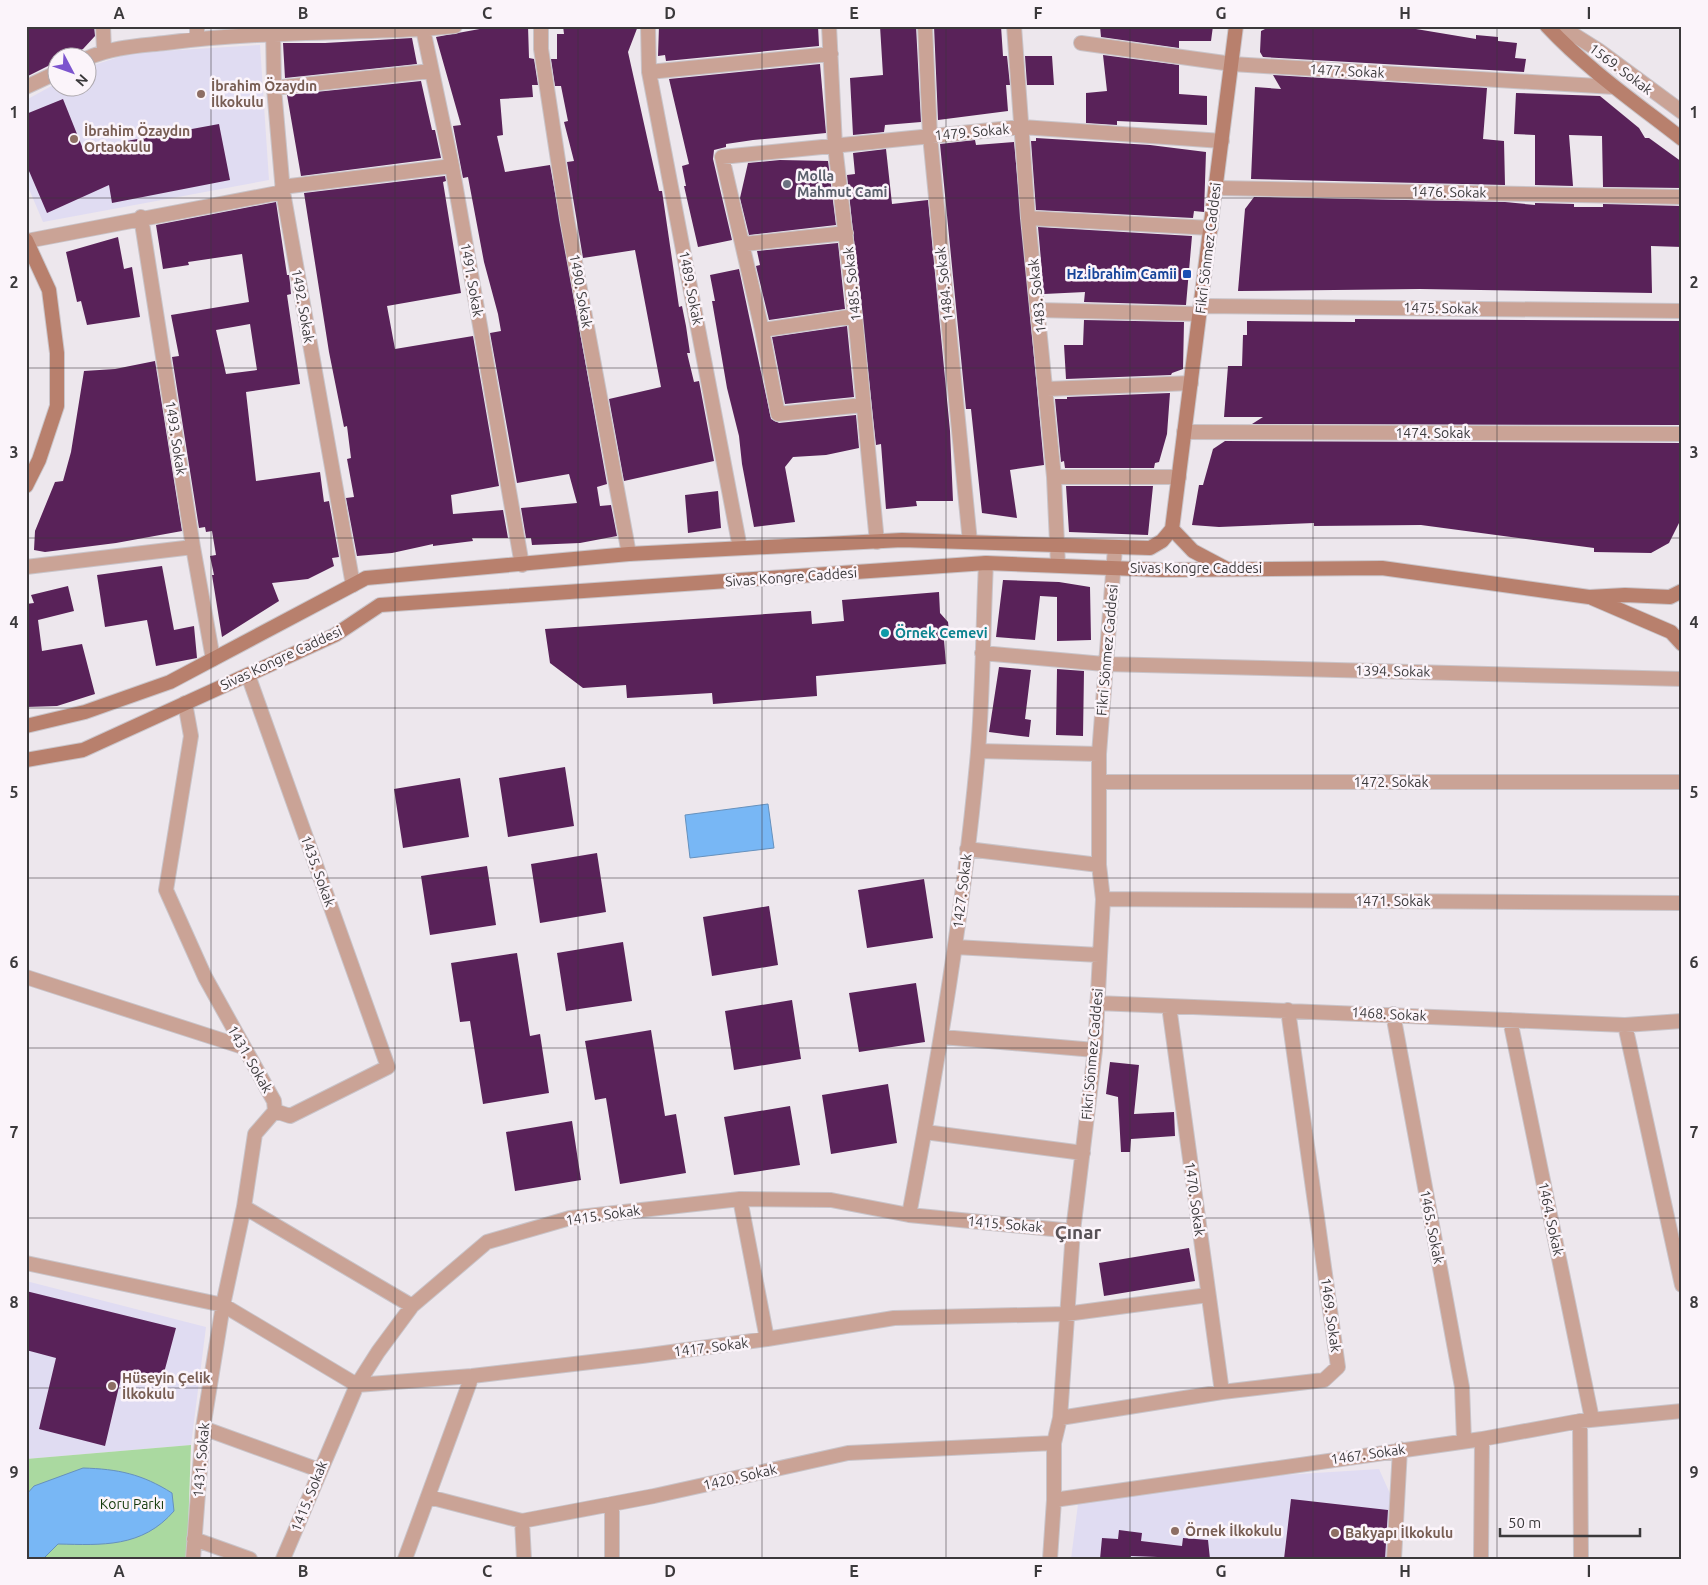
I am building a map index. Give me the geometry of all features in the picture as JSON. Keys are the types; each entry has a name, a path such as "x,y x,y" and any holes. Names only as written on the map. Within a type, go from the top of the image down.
{"main road":[{"name":"Fikri Sönmez Caddesi","path":"1172,530 1236,26"},
{"path":"1547,26 1564,45 1614,87 1682,139"},
{"path":"26,486 39,460 57,406 57,362 49,290 27,240"},
{"name":"Sivas Kongre Caddesi","path":"26,726 85,712 170,682 366,578 629,554 877,542 970,542 1150,548 1162,541 1172,530"},
{"path":"1172,530 1192,551 1226,569"},
{"name":"Sivas Kongre Caddesi","path":"26,760 83,750 185,702 335,636 380,605 986,563 1113,569 1382,568 1589,597 1625,595 1670,597 1682,591"},
{"name":"Sivas Kongre Caddesi","path":"1589,597 1671,632 1682,644"}],"street":[{"path":"103,26 104,50"},
{"path":"98,53 104,50 197,32 424,29 455,26"},
{"name":"1490. Sokak","path":"541,26 541,49 568,219 629,554"},
{"name":"1489. Sokak","path":"648,26 649,72 740,548"},
{"name":"1485. Sokak","path":"829,26 835,146 856,316 877,542"},
{"name":"1484. Sokak","path":"925,26 930,136 970,542"},
{"name":"1483. Sokak","path":"1014,26 1028,218 1047,389 1058,565"},
{"name":"1569. Sokak","path":"1560,26 1598,50 1682,112"},
{"name":"1491. Sokak","path":"424,29 431,71 452,166 522,565"},
{"name":"1492. Sokak","path":"273,30 274,88 283,189 353,584"},
{"name":"1477. Sokak","path":"1081,43 1232,64 1614,87"},
{"path":"649,72 831,54"},
{"path":"274,88 431,71"},
{"path":"26,86 48,76"},
{"path":"1658,96 1682,101"},
{"name":"1479. Sokak","path":"744,244 722,157 1022,127 1222,141"},
{"path":"27,240 283,189 452,166"},
{"name":"1476. Sokak","path":"1216,188 1682,196"},
{"name":"1493. Sokak","path":"141,217 192,547 214,659"},
{"path":"1028,218 1211,228"},
{"path":"846,233 744,244 778,414 863,406"},
{"name":"1475. Sokak","path":"1038,310 1682,310"},
{"path":"762,330 856,316"},
{"path":"1047,389 1190,383"},
{"name":"1474. Sokak","path":"1184,432 1682,434"},
{"path":"1054,477 1179,477"},
{"path":"26,567 192,547"},
{"name":"Fikri Sönmez Caddesi","path":"1050,1558 1054,1500 1054,1443 1060,1418 1073,1231 1095,1050 1103,899 1099,865 1099,754 1104,664 1115,548"},
{"name":"1427. Sokak","path":"909,1215 942,1037 967,849 978,751 986,563"},
{"name":"1394. Sokak","path":"982,653 1104,664 1682,679"},
{"name":"1435. Sokak","path":"248,675 388,1067 290,1116 275,1111"},
{"name":"1431. Sokak","path":"185,702 191,736 166,890 205,977 274,1101 275,1111 255,1134 244,1207 223,1305 203,1428 192,1559"},
{"path":"978,751 1099,754"},
{"name":"1472. Sokak","path":"1100,782 1682,782"},
{"path":"967,849 1099,865"},
{"name":"1471. Sokak","path":"1103,899 1682,903"},
{"path":"954,947 1099,955"},
{"path":"26,977 243,1047"},
{"name":"1468. Sokak","path":"1097,1003 1625,1025 1682,1021"},
{"name":"1470. Sokak","path":"1169,1006 1222,1392"},
{"name":"1469. Sokak","path":"1060,1418 1222,1392 1324,1380 1338,1367 1288,1010"},
{"name":"1465. Sokak","path":"1393,1014 1462,1387 1464,1441"},
{"name":"1464. Sokak","path":"1510,1020 1586,1420 1581,1559"},
{"path":"1625,1025 1682,1286"},
{"path":"942,1037 1095,1050"},
{"path":"925,1132 1083,1153"},
{"path":"740,1199 768,1339"},
{"name":"1415. Sokak","path":"283,1559 319,1470 357,1385 378,1352 412,1306 487,1242 570,1218 740,1199 832,1200 909,1215 1073,1231"},
{"path":"244,1207 412,1306"},
{"path":"26,1263 223,1305 357,1385"},
{"name":"1417. Sokak","path":"357,1385 472,1376 768,1339 894,1318 1066,1314 1208,1295"},
{"path":"405,1559 429,1498 472,1376"},
{"name":"1467. Sokak","path":"1054,1500 1464,1441 1586,1420 1682,1411"},
{"path":"203,1428 319,1470"},
{"path":"1482,1438 1482,1559"},
{"name":"1420. Sokak","path":"429,1498 522,1520 612,1504 848,1453 1054,1443"},
{"path":"1394,1559 1400,1449"},
{"path":"612,1504 612,1559"},
{"path":"522,1520 524,1559"},
{"path":"194,1539 250,1559"},
{"path":"1045,1559 1050,1558"}],"shaded area":[{"name":"İbrahim Özaydın İlkokulu","path":"260,45 269,180 43,222 26,182 26,100 48,88 48,98 98,98 98,64 131,53"},
{"name":"Hüseyin Çelik İlkokulu","path":"26,1281 206,1327 191,1445 26,1459"},
{"path":"1379,1469 1396,1507 1391,1559 1071,1559 1078,1504 1283,1475"}],"green space":[{"name":"Koru Parkı","path":"191,1445 187,1559 26,1559 26,1459"}],"water":[{"path":"768,804 774,848 690,858 685,815"},
{"path":"83,1468 119,1471 150,1481 172,1493 174,1511 149,1532 135,1538 106,1544 58,1544 43,1559 26,1559 26,1495 34,1486"}],"building":[{"path":"26,26 94,26 95,36 84,48 48,48 48,66 26,77"},
{"path":"496,26 528,26 529,58 534,59 538,85 532,85 533,97 500,99 503,135 497,136 505,172 550,165 607,484 597,487 600,506 611,505 617,536 580,543 532,545 531,538 526,538 521,508 577,503 569,474 517,483 490,333 501,331 498,314 484,262 468,177 463,178 453,126 461,125 436,37"},
{"path":"563,26 638,26 628,52 659,191 662,191 679,307 682,306 686,326 690,353 687,353 694,382 699,381 714,461 624,481 609,399 661,387 635,250 583,258 567,162 574,161 564,122 568,121 561,86 555,86 551,59 557,59 557,34 564,34"},
{"path":"659,26 818,26 819,46 666,61 665,55 658,56"},
{"path":"880,26 916,26 921,122 885,125 884,132 853,135 850,78 883,75"},
{"path":"934,26 1001,26 1003,56 1007,56 1010,85 1006,85 1008,111 938,120"},
{"path":"1100,26 1213,26 1211,41 1179,41 1179,48 1101,37"},
{"path":"1271,26 1416,26 1416,29 1476,39 1476,35 1498,37 1498,41 1517,43 1515,58 1526,59 1524,72 1263,57 1260,52 1261,31"},
{"path":"412,38 417,64 285,78 283,43 325,43"},
{"path":"1103,55 1179,65 1179,94 1207,96 1207,125 1117,121 1117,125 1086,123 1086,93 1107,91"},
{"path":"1025,56 1052,56 1054,85 1027,85"},
{"path":"820,64 826,133 726,144 726,147 714,150 713,159 732,240 698,247 684,186 686,186 682,166 689,164 669,79"},
{"path":"1273,75 1487,88 1483,139 1504,141 1505,185 1251,179 1255,87 1281,89"},
{"path":"421,81 432,130 435,130 441,158 301,176 287,95"},
{"path":"1516,93 1600,96 1639,128 1645,138 1649,138 1682,162 1682,188 1603,187 1602,136 1569,135 1573,186 1535,185 1535,135 1514,134"},
{"path":"63,99 83,149 219,124 230,180 112,203 109,185 47,213 26,164 26,114"},
{"path":"1036,138 1150,145 1206,152 1204,212 1194,211 1193,218 1036,210 1031,141 1036,141"},
{"path":"975,140 976,145 1014,142 1044,465 1010,470 1017,518 982,513 971,409 966,409 940,144"},
{"path":"886,149 892,204 928,200 950,431 953,501 916,501 917,506 886,509 881,444 876,445 847,175 855,174 853,153"},
{"name":"Molla Mahmut Cami","path":"780,160 828,161 836,225 749,235 740,198 748,163"},
{"path":"445,176 446,181 443,182 461,293 387,306 395,349 473,336 499,486 451,495 453,514 503,510 508,538 472,538 473,541 433,546 433,544 392,553 357,556 346,498 354,497 347,459 351,458 347,426 344,427 329,352 304,193"},
{"path":"1254,197 1505,202 1535,205 1535,203 1574,204 1574,207 1603,207 1603,204 1682,206 1682,247 1651,246 1652,293 1420,289 1238,291 1245,209"},
{"path":"276,202 287,275 289,275 291,294 287,295 300,384 246,392 256,481 320,472 324,502 329,501 339,557 332,558 334,566 308,579 272,583 279,601 222,637 210,556 216,555 212,531 206,532 205,527 199,528 172,357 179,356 171,315 249,302 242,254 188,262 189,265 163,269 156,225","holes":["250,324 257,370 226,374 216,330"]},
{"path":"1038,227 1192,236 1186,305 1084,302 1085,292 1044,294"},
{"path":"118,237 124,269 132,267 140,317 87,325 81,301 77,302 66,252"},
{"path":"838,243 845,309 769,320 756,266 760,265 757,251"},
{"path":"739,269 771,419 779,423 856,415 859,448 826,455 793,457 785,467 795,522 754,527 742,464 739,436 727,388 712,301 715,301 710,275"},
{"path":"1355,319 1682,321 1682,425 1252,424 1263,417 1224,417 1228,366 1242,366 1243,335 1247,335 1247,321 1355,322"},
{"path":"1084,320 1184,322 1183,369 1171,375 1066,379 1064,345 1083,345"},
{"path":"847,326 854,397 785,404 772,337"},
{"path":"155,361 182,531 116,543 45,552 34,550 35,531 55,482 63,481 71,452 84,371 115,369"},
{"path":"1170,393 1167,434 1159,462 1155,463 1154,468 1065,468 1064,461 1061,462 1055,399"},
{"path":"1225,441 1682,443 1682,517 1669,543 1651,553 1594,552 1594,548 1421,525 1314,526 1314,523 1219,527 1192,525 1199,485 1203,485 1213,449"},
{"path":"1066,486 1153,486 1148,535 1069,532"},
{"path":"718,491 721,528 688,533 685,495"},
{"path":"162,566 174,630 194,626 197,658 156,666 147,620 105,627 97,575"},
{"path":"1003,580 1059,582 1090,587 1091,640 1057,641 1057,597 1040,596 1035,640 996,637"},
{"path":"68,586 74,611 38,620 42,651 82,644 95,694 57,706 26,707 26,604 34,603 31,595"},
{"path":"939,592 940,613 948,622 949,631 944,640 946,664 816,676 817,696 713,704 712,693 627,698 626,685 583,688 550,663 545,629 811,611 812,624 844,621 842,600"},
{"path":"999,667 1031,670 1025,719 1031,720 1029,737 989,732"},
{"path":"1057,669 1084,671 1083,736 1056,735"},
{"path":"565,767 574,826 508,837 499,778"},
{"path":"460,778 469,837 403,848 394,789"},
{"path":"597,853 606,912 540,923 531,864"},
{"path":"487,866 496,925 430,935 421,876"},
{"path":"924,879 933,938 867,948 858,890"},
{"path":"769,906 778,965 712,976 703,917"},
{"path":"623,942 632,1001 566,1011 557,953"},
{"path":"517,953 530,1036 540,1034 549,1093 483,1104 470,1021 460,1022 451,963"},
{"path":"916,983 925,1042 859,1052 849,993"},
{"path":"792,1000 801,1059 734,1070 725,1011"},
{"path":"651,1030 665,1116 676,1114 686,1173 620,1184 606,1098 595,1100 585,1041"},
{"path":"1110,1062 1139,1065 1134,1114 1174,1112 1175,1136 1131,1139 1130,1152 1121,1152 1118,1097 1106,1094"},
{"path":"888,1084 897,1143 831,1154 822,1095"},
{"path":"790,1106 800,1165 734,1175 724,1117"},
{"path":"572,1121 581,1180 515,1191 506,1132"},
{"path":"1189,1248 1195,1281 1104,1296 1099,1263"},
{"path":"26,1291 176,1328 161,1384 122,1374 105,1446 39,1429 56,1358 26,1350"},
{"path":"1291,1499 1388,1510 1385,1559 1284,1559"},
{"path":"1119,1530 1142,1533 1141,1541 1182,1546 1183,1538 1208,1540 1210,1559 1131,1556 1130,1559 1100,1559 1102,1538 1118,1539"}],"place":[{"name":"İbrahim Özaydın İlkokulu","path":"201,94"},
{"name":"İbrahim Özaydın Ortaokulu","path":"74,139"},
{"name":"Molla Mahmut Cami","path":"787,184"},
{"name":"Hz.İbrahim Camii","path":"1187,274"},
{"name":"Örnek Cemevi","path":"885,633"},
{"name":"Hüseyin Çelik İlkokulu","path":"112,1386"},
{"name":"Örnek İlkokulu","path":"1175,1531"},
{"name":"Bakyapı İlkokulu","path":"1335,1533"}],"district":[{"name":"Çınar","path":"1078,1232"}]}
